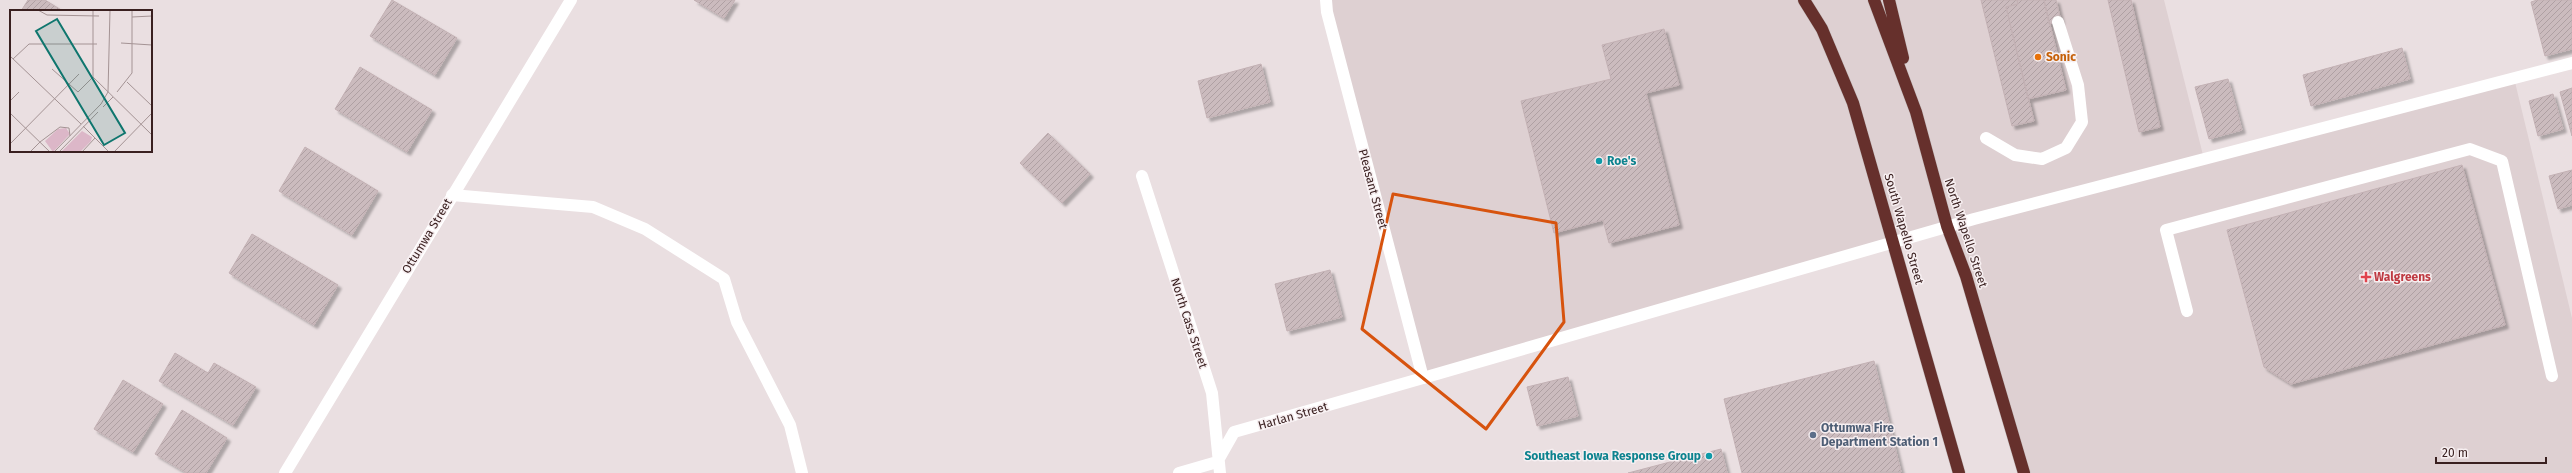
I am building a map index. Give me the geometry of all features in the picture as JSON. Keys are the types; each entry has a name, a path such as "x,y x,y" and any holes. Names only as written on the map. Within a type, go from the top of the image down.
{"highway":[{"name":"South Wapello Street","path":"1804,0 1822,29 1853,103 1894,241 1958,473"},
{"path":"1889,0 1916,112"},
{"name":"North Wapello Street","path":"1875,2 1916,112 1947,226 1966,276 2024,473"}],"street":[{"name":"Ottumwa Street","path":"285,473 571,0"},
{"name":"Pleasant Street","path":"1326,0 1327,12 1423,378"},
{"path":"1986,138 2015,155 2042,159 2066,148 2082,122 2078,85 2058,22"},
{"name":"Harlan Street","path":"1218,467 1234,432 1947,226 2572,63"},
{"path":"2187,311 2166,230 2470,148 2502,161 2552,376"},
{"name":"North Cass Street","path":"1142,176 1212,393 1218,467"},
{"path":"452,195 593,207 645,229 724,279 737,322 790,425 802,473"},
{"path":"1178,473 1218,467"}],"highlighted area":[{"path":"1393,194 1556,223 1564,322 1486,429 1362,329"}],"shaded area":[{"path":"1326,0 2164,0 2204,159 2514,78 2572,318 2572,473 2024,473 1947,226 1423,378"}],"building":[{"path":"28,0 45,0 61,10 22,10"},
{"path":"392,0 457,38 435,75 370,36"},
{"path":"694,0 735,0 724,18"},
{"path":"1981,0 2017,0 2018,4 2006,7 2034,121 2012,126"},
{"name":"Sonic","path":"2017,0 2044,0 2066,90 2028,99 2006,7 2018,4"},
{"path":"2044,0 2056,0 2061,21 2049,24"},
{"path":"2108,0 2131,0 2160,127 2139,132"},
{"path":"2537,0 2572,0 2572,49 2545,56 2531,2"},
{"name":"Roe's","path":"1664,29 1679,85 1646,93 1679,225 1609,243 1603,220 1554,233 1521,101 1611,79 1602,45"},
{"path":"2402,48 2410,79 2311,106 2303,75"},
{"path":"1261,64 1270,102 1207,118 1198,81"},
{"path":"360,67 432,110 407,152 335,109"},
{"path":"2228,79 2242,130 2209,139 2195,87"},
{"path":"2572,88 2572,136 2560,92"},
{"path":"2553,94 2563,129 2538,136 2529,101"},
{"path":"1048,133 1090,174 1062,203 1020,163"},
{"path":"305,147 378,191 352,235 279,191"},
{"name":"Walgreens","path":"2462,165 2505,325 2291,384 2264,367 2227,230"},
{"path":"2572,170 2572,205 2558,209 2549,176"},
{"path":"252,234 338,285 314,325 229,273"},
{"path":"1330,270 1342,317 1287,331 1275,284"},
{"path":"175,353 208,373 214,363 256,387 233,425 159,381"},
{"name":"Ottumwa Fire Department Station 1","path":"1874,361 1901,472 1742,473 1724,399"},
{"path":"1568,377 1578,416 1537,426 1527,387"},
{"path":"123,380 163,404 133,452 94,429"},
{"path":"182,410 227,438 206,473 187,473 155,454"},
{"name":"Southeast Iowa Response Group","path":"1721,449 1727,473 1628,473 1670,462"}],"place":[{"name":"Sonic","path":"2038,57"},
{"name":"Roe's","path":"1599,161"},
{"name":"Walgreens","path":"2366,277"},
{"name":"Ottumwa Fire Department Station 1","path":"1813,435"},
{"name":"Southeast Iowa Response Group","path":"1709,456"}]}
